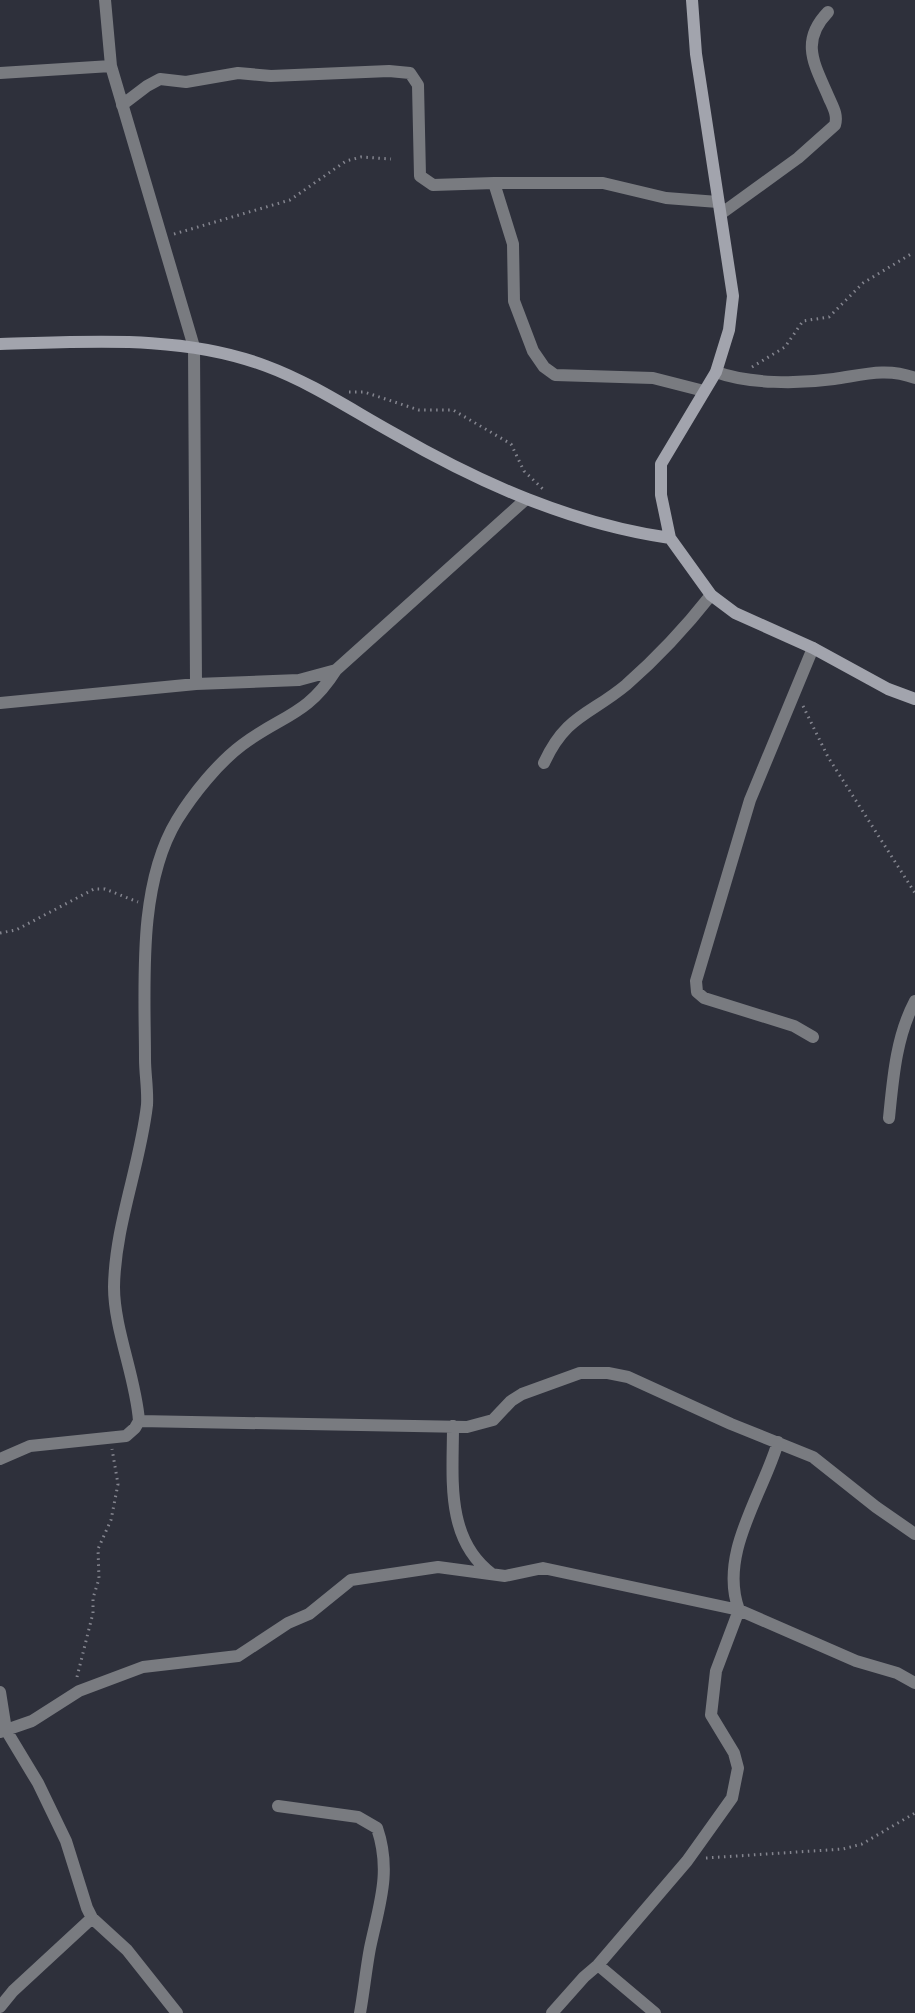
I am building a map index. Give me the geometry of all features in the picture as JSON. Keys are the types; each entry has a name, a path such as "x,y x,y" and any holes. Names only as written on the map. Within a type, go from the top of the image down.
{"street":[{"path":"105,0 111,66 194,347 196,684"},
{"path":"692,0 696,54 733,296 729,330 716,372 662,464 661,495 670,538 711,595 735,613 813,648 888,689 915,699"},
{"path":"123,105 147,86 160,80 186,82 238,73 271,76 403,71 412,74 418,85 419,168 422,179 433,185 447,187 494,183 603,183 666,198 720,207 798,158 835,125 837,119 834,109 810,46 814,30 828,12"},
{"path":"0,73 111,66"},
{"path":"494,183 513,244 514,301 533,351 548,371 555,375 595,378 633,376 653,378 704,392"},
{"path":"0,344 112,342 194,347 265,366 324,394 451,465 525,500 627,532 670,538"},
{"path":"716,372 745,381 826,380 878,372 902,373 915,378"},
{"path":"0,1459 30,1446 110,1438 131,1433 139,1421 114,1289 118,1243 147,1102 145,1013 148,906 162,857 177,821 196,794 240,746 308,706 324,689 336,670 525,500"},
{"path":"544,763 566,726 618,691 652,662 672,643 711,595"},
{"path":"813,648 750,800 696,981 697,992 704,998 794,1026 813,1036"},
{"path":"0,703 196,684 299,680 336,670"},
{"path":"889,1118 894,1068 905,1020 915,1001"},
{"path":"139,1421 474,1425 493,1420 516,1397 571,1376 587,1372 608,1373 628,1377 731,1424 813,1456 827,1465 876,1507 915,1534"},
{"path":"453,1426 453,1503 459,1530 470,1552 494,1576"},
{"path":"552,2013 584,1977 598,1965 687,1861 732,1798 738,1768 734,1753 711,1715 716,1671 739,1610 732,1592 733,1568 752,1507 770,1470 778,1442"},
{"path":"3,1731 32,1721 79,1691 144,1667 238,1656 281,1627 309,1614 351,1580 438,1567 494,1576 516,1575 543,1568 739,1610 856,1661 897,1673 915,1683"},
{"path":"0,1692 3,1731 38,1783 66,1841 83,1898 92,1918 127,1950 177,2013"},
{"path":"278,1806 358,1817 377,1828 384,1848 383,1902 370,1948 360,2013"},
{"path":"0,2007 13,1991 92,1918"},
{"path":"598,1965 655,2013"}],"path":[{"path":"161,238 290,200 346,161 361,157 391,159"},
{"path":"732,378 785,347 803,321 829,317 863,284 911,254"},
{"path":"324,394 364,392 419,410 453,410 511,444 524,471 549,495"},
{"path":"795,691 828,757 915,893"},
{"path":"0,933 16,930 94,889 105,889 148,906"},
{"path":"79,1691 76,1674 93,1613 93,1598 99,1580 98,1549 111,1520 118,1484 110,1438"},
{"path":"687,1861 715,1857 843,1849 862,1844 915,1813"}]}
